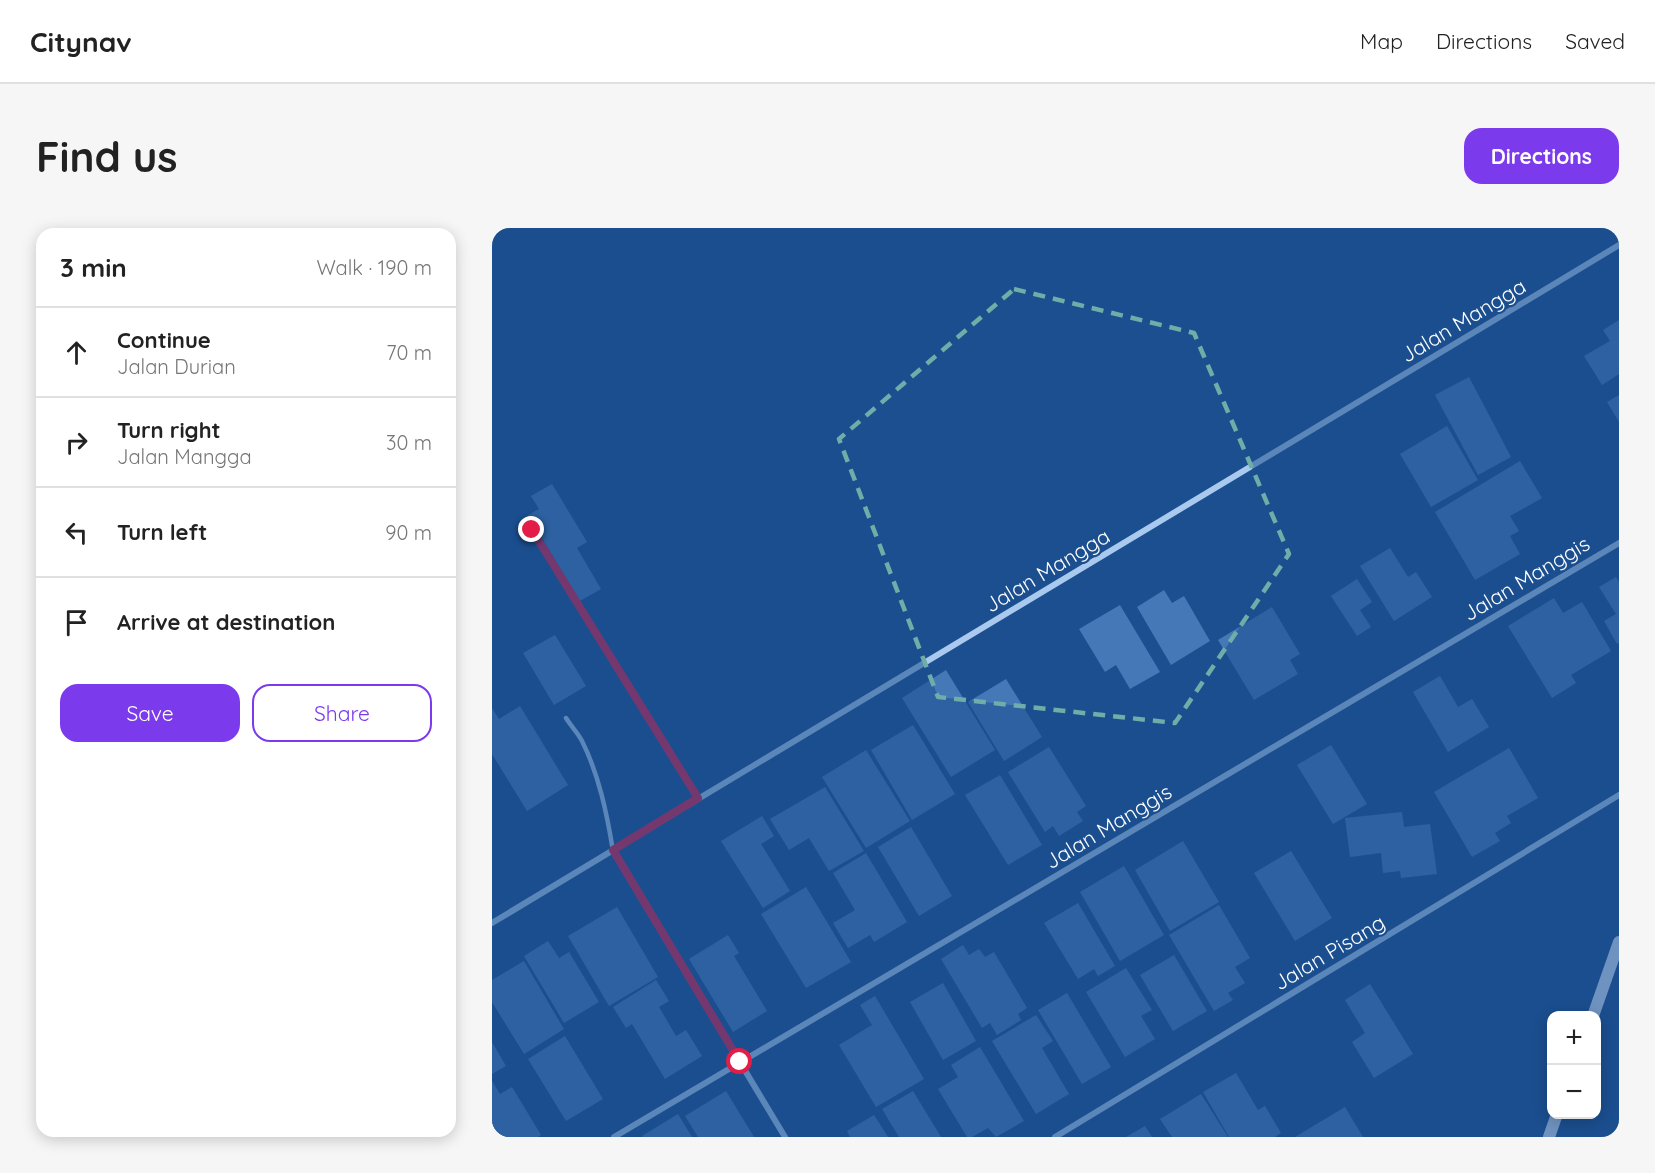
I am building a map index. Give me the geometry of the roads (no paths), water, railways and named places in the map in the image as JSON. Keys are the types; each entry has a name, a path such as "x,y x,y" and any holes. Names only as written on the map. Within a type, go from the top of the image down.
{"main road":[{"path":"1595,1011 1619,942"},
{"path":"1549,1137 1555,1119"}],"street":[{"name":"Jalan Mangga","path":"492,923 1619,246"},
{"name":"Jalan Manggis","path":"614,1137 1619,543"},
{"name":"Jalan Pisang","path":"1055,1137 1619,795"},
{"path":"613,850 785,1137"}],"lane":[{"path":"532,530 698,798"},
{"path":"566,718 582,741 592,768 606,811 613,850"}]}
